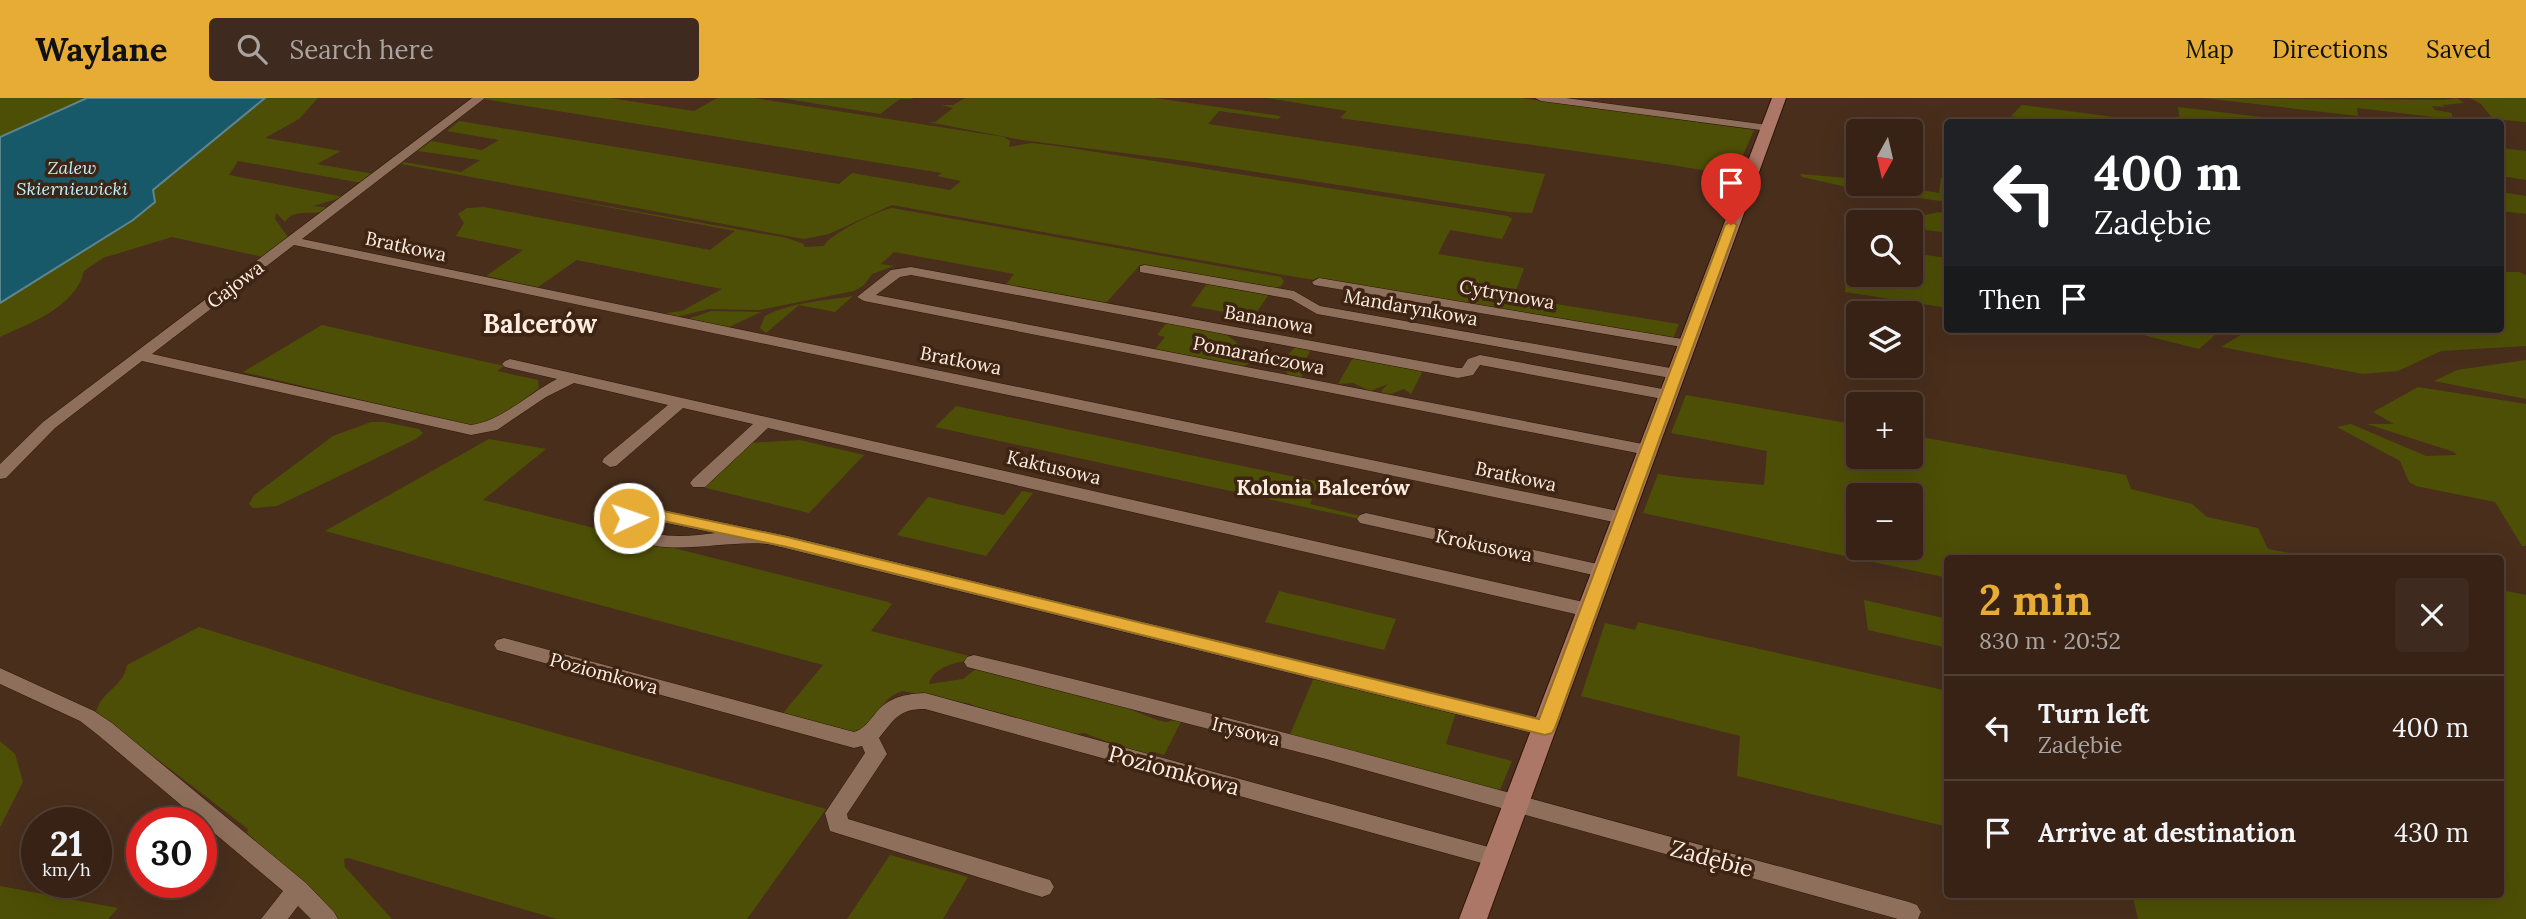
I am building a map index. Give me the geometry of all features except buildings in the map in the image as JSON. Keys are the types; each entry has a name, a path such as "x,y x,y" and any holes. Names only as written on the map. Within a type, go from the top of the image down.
{"street":[{"path":"1541,98 1768,128"},
{"path":"1473,919 1779,98"},
{"name":"Gajowa","path":"0,474 49,425 477,99"},
{"name":"Bratkowa","path":"292,241 1623,518"},
{"name":"Mandarynkowa","path":"1145,269 1294,295 1305,299 1310,307 1317,310 1676,374"},
{"name":"Bananowa","path":"864,296 896,273 911,271 1458,373 1466,373 1475,360 1480,360 1668,395"},
{"name":"Cytrynowa","path":"1319,282 1688,344"},
{"name":"Pomarańczowa","path":"864,296 1647,450"},
{"path":"139,356 471,430 491,427 540,394 572,378"},
{"name":"Kaktusowa","path":"510,364 1588,610"},
{"path":"610,462 680,402"},
{"path":"699,483 765,422"},
{"name":"Krokusowa","path":"1366,519 1602,571"},
{"path":"723,536 759,537 1545,728"},
{"name":"Poziomkowa","path":"504,645 854,740 867,737 896,704 911,700 925,701 1496,858"},
{"name":"Irysowa","path":"974,662 1516,802"},
{"path":"0,675 87,716 105,729 298,890 326,919"},
{"path":"867,737 876,749 876,754 836,813 838,825 1042,887"},
{"name":"Zadębie","path":"1516,802 1545,813 1909,912"},
{"path":"274,919 298,890"}],"shaded area":[{"path":"0,98 318,98 299,119 265,138 341,151 317,164 374,174 362,183 238,161 229,175 344,197 313,206 331,208 325,211 294,214 285,222 276,213 275,219 288,237 263,257 172,237 103,258 84,271 72,295 62,304 0,337"},
{"path":"610,98 694,111 717,98 754,98 1004,137 1010,141 1009,147 1031,143 1057,146 1508,216 1512,219 1502,239 1450,230 1438,254 1524,268 1514,297 1679,324 1673,339 1284,275 892,205 829,234 804,239 401,164 404,162 461,172 480,160 418,151 431,141 482,150 499,140 447,131 459,121 839,184 852,173 950,190 961,181 937,176 942,173 484,99"},
{"path":"781,98 913,99 900,99 880,114"},
{"path":"965,98 1155,98 1281,116 1278,119 1219,111 1208,124 1545,174 1532,213 1510,212 1186,161 1022,140 928,122 935,122 953,108 941,105 953,105"},
{"path":"1267,98 1521,98 1754,130 1732,180 1721,173 1653,162 1340,118 1347,111"},
{"path":"2203,98 2457,98 2464,103 2442,105 2445,107 2432,106 2435,110 2452,113 2452,119 2357,108 2358,116"},
{"path":"2470,98 2526,98 2526,122 2493,119 2481,104"},
{"path":"2022,105 2129,119 2032,119 2011,116"},
{"path":"2178,107 2278,119 2180,119"},
{"path":"2504,148 2526,151 2526,180 2504,176"},
{"path":"1800,174 1846,178 1846,187 1802,177"},
{"path":"1944,177 1944,201 1904,196 1923,196 1923,190 1939,193 1941,178"},
{"path":"2504,192 2526,196 2526,214 2504,211"},
{"path":"533,193 787,238 804,244 804,247 824,246 827,241 854,224 892,208 1281,277 1284,281 1281,286 1274,288 1140,265 1104,305 1004,287 1014,274 894,252 881,264 894,266 872,274 864,285 854,291 760,310 708,309 676,317 667,316 667,313 682,311 722,289 577,260 538,287 486,276 523,250 456,236 464,223 458,214 467,208 484,207 710,250 735,231"},
{"path":"1944,213 1944,232 1926,230 1923,216"},
{"path":"1923,255 1944,257 1944,307 1923,304 1923,301 1903,301 1845,292 1846,278 1846,287 1923,287"},
{"path":"2504,272 2526,275 2526,346 2441,351 2398,371 2363,374 2221,347 2244,333 2504,333"},
{"path":"1208,282 1270,293 1253,317 1191,306"},
{"path":"853,296 835,312 799,305 808,303"},
{"path":"799,305 766,333 760,328 765,316"},
{"path":"711,311 761,312 727,328 685,320"},
{"path":"1168,321 1227,335 1254,357 1249,364 1236,367 1153,352 1165,337 1157,335"},
{"path":"322,325 504,366 497,371 538,380 539,388 492,423 475,427 243,372"},
{"path":"2135,333 2217,333 2199,349"},
{"path":"1294,348 1312,348 1304,362 1309,363 1300,379 1289,377 1285,358"},
{"path":"1354,356 1424,369 1411,394 1404,389 1391,394 1383,393 1381,391 1388,384 1370,391 1353,383 1338,384"},
{"path":"2526,360 2526,399 2434,381 2457,370"},
{"path":"2418,387 2526,404 2526,546 2522,546 2495,502 2416,486 2409,482 2400,461 2337,427 2351,424 2426,456 2457,455 2367,424 2394,424 2373,412"},
{"path":"1686,395 1846,423 1846,469 1923,469 1923,437 2126,475 2131,489 2192,504 2207,517 2258,528 2268,549 2301,555 1944,555 1944,577 1864,560 1923,560 1923,483 1846,483 1846,556 1643,513 1658,474 1764,485 1767,451 1671,433"},
{"path":"956,406 1319,482 1310,504 1365,517 1364,520 935,427"},
{"path":"371,422 419,429 423,433 416,439 277,506 253,508 249,504 254,495 333,436"},
{"path":"489,439 546,449 483,500 888,602 892,604 871,631 981,659 958,662 943,668 936,672 929,684 963,679 977,668 1114,703 1157,720 1166,722 1183,718 1164,755 1154,752 1144,755 1084,733 1069,735 1004,714 982,710 971,704 903,691 889,699 863,728 840,733 815,729 779,718 823,665 325,531"},
{"path":"800,440 864,455 809,513 702,487 748,443"},
{"path":"1022,491 1033,493 986,556 897,535 928,497 1004,515"},
{"path":"1279,591 1396,619 1384,650 1265,622"},
{"path":"2504,591 2526,595 2526,919 2138,919 2133,898 2504,898"},
{"path":"1864,600 1944,618 1944,647 1868,630"},
{"path":"1638,622 1944,690 1944,826 1737,776 1740,736 1581,696 1605,623 1635,630"},
{"path":"199,627 405,691 826,809 747,919 557,919 348,858 344,859 345,867 392,919 339,919 247,833 248,829 96,712 103,699 125,673 127,665"},
{"path":"1315,675 1457,709 1446,744 1512,761 1500,790 1289,737"},
{"path":"0,741 15,754 23,782 0,827"},
{"path":"890,855 968,877 943,919 847,919"},
{"path":"0,886 21,890 21,898 64,898 118,908 108,919 0,919"}],"water":[{"name":"Zalew Skierniewicki","path":"87,98 265,98 153,190 155,202 133,220 0,303 0,137"}],"district":[{"name":"Balcerów","path":"540,323"},
{"name":"Kolonia Balcerów","path":"1323,487"}],"route":[{"path":"629,518 636,514 654,514 787,542 1545,728 1731,225"}]}
